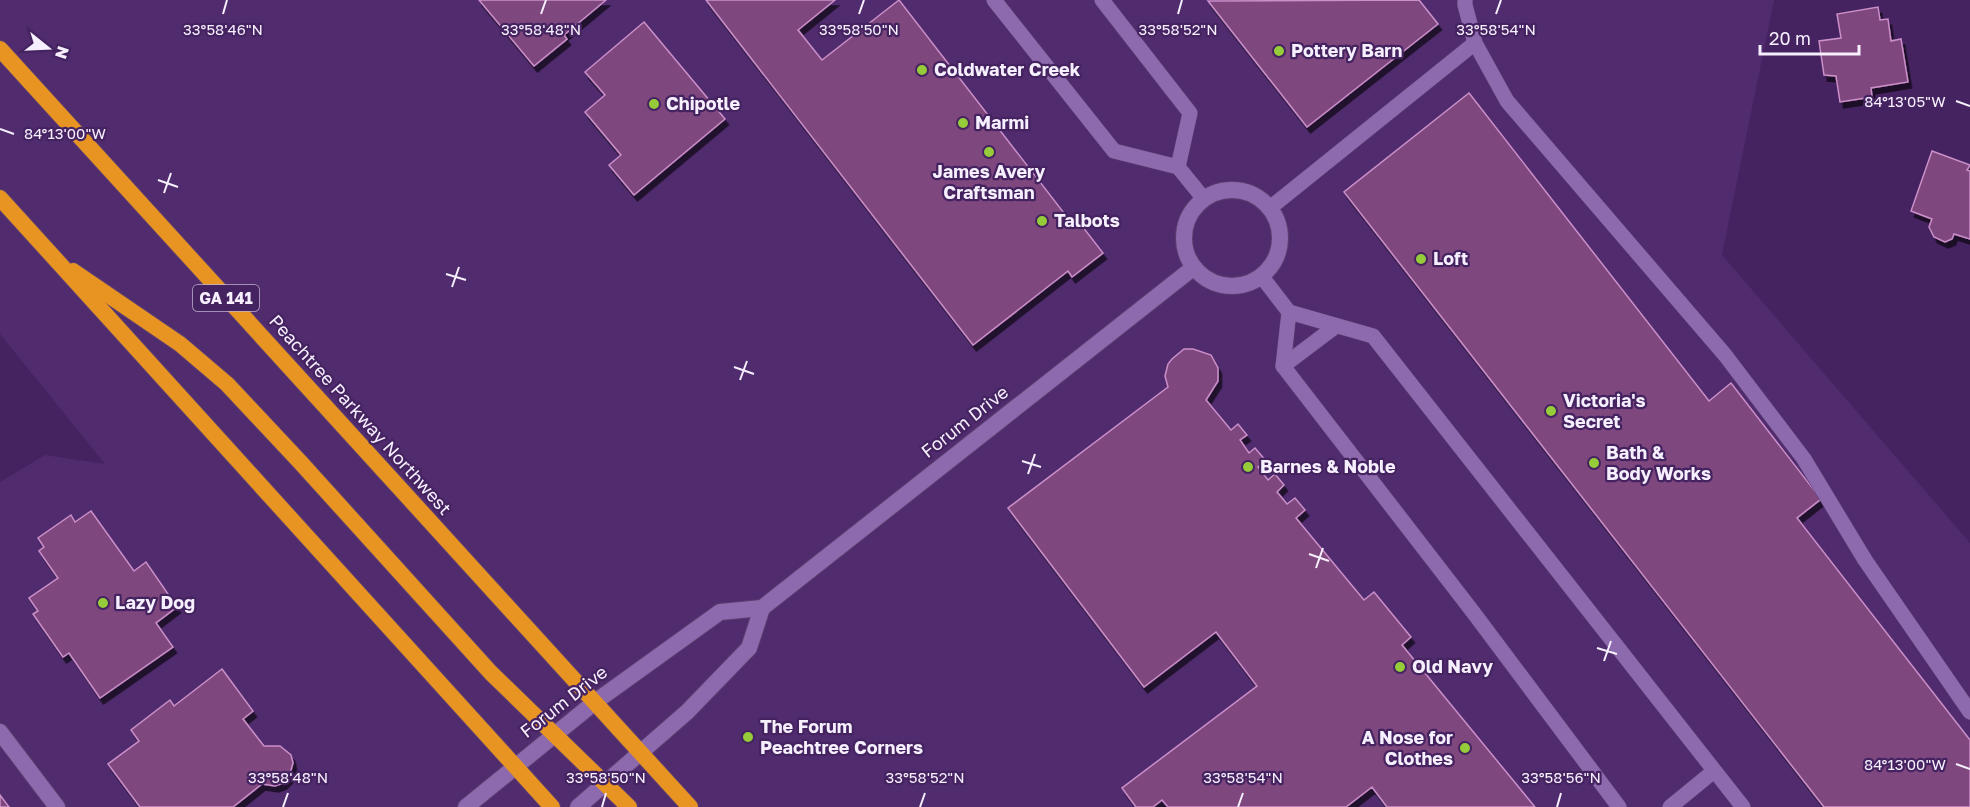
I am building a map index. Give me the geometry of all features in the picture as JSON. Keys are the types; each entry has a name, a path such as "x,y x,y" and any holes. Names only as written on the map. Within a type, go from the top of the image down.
{"highway":[{"name":"Peachtree Parkway Northwest","path":"0,49 690,807"},
{"path":"0,198 552,807"},
{"path":"57,261 133,310 180,344 226,384 491,673 629,807"}],"street":[{"path":"1231,189 1252,195 1270,208 1277,221 1280,236 1279,252 1272,266 1262,277 1248,284 1233,287 1204,279 1192,268 1183,239 1185,224 1192,210 1204,199 1216,192 1231,189"},
{"name":"Forum Drive","path":"466,807 595,702 720,612 762,608 1192,268"},
{"path":"578,807 687,712 749,648 762,608"},
{"path":"0,732 57,807"}],"lane":[{"path":"994,0 1114,151 1178,167 1204,199"},
{"path":"1102,0 1190,113 1178,167"},
{"path":"1466,0 1465,5 1475,43 1508,101 1725,356 1804,459 1865,560 1970,712"},
{"path":"1270,208 1475,43"},
{"path":"1262,277 1289,312 1373,336 1743,807"},
{"path":"1289,312 1283,366 1473,612 1619,807"},
{"path":"1283,366 1336,326"},
{"path":"1670,807 1714,771"}],"shaded area":[{"name":"The Forum Peachtree Corners","path":"0,0 1774,0 1722,255 1970,543 1970,807 0,807 0,482 45,455 105,464 0,334"}],"building":[{"path":"479,0 606,0 564,35 567,39 534,66"},
{"path":"706,0 835,0 798,30 822,60 899,0 1074,226 1079,222 1103,253 1072,277 1068,271 973,345"},
{"path":"1419,0 1438,24 1307,127 1208,1"},
{"path":"1878,7 1880,20 1888,19 1891,41 1901,39 1908,82 1871,88 1872,97 1840,102 1836,76 1824,75 1819,41 1841,38 1837,14"},
{"name":"Chipotle","path":"644,22 725,119 634,195 609,165 621,155 585,112 605,95 585,72"},
{"path":"1469,93 1709,401 1731,383 1821,499 1797,518 1970,740 1970,807 1824,807 1344,192"},
{"path":"1932,151 1970,165 1967,170 1970,171 1970,239 1954,234 1952,239 1945,242 1934,237 1929,227 1932,219 1911,211"},
{"path":"1184,349 1193,349 1211,355 1218,368 1218,381 1206,400 1231,430 1238,424 1247,435 1240,440 1249,453 1255,448 1266,461 1258,467 1268,480 1275,474 1284,485 1277,492 1287,504 1295,498 1305,510 1296,518 1364,600 1374,592 1411,637 1402,645 1535,807 1387,807 1372,787 1346,807 1168,807 1162,800 1153,807 1136,807 1122,788 1257,686 1216,632 1144,687 1008,508 1168,387 1165,376 1168,364"},
{"name":"Lazy Dog","path":"91,511 134,571 146,562 177,607 156,623 173,647 100,698 69,653 63,657 33,614 38,611 29,598 58,578 39,551 44,547 38,538 71,515 75,522"},
{"path":"222,669 253,711 243,719 264,746 280,746 291,755 293,763 289,777 283,783 275,786 262,784 233,807 140,807 108,764 139,741 131,730 170,700 174,706"},
{"path":"0,795 9,807 0,807"}],"place":[{"name":"Pottery Barn","path":"1279,51"},
{"name":"Coldwater Creek","path":"922,70"},
{"name":"Chipotle","path":"654,104"},
{"name":"Marmi","path":"963,123"},
{"name":"James Avery Craftsman","path":"989,152"},
{"name":"Talbots","path":"1042,221"},
{"name":"Loft","path":"1421,259"},
{"name":"Victoria's Secret","path":"1551,411"},
{"name":"Bath & Body Works","path":"1594,463"},
{"name":"Barnes & Noble","path":"1248,467"},
{"name":"Lazy Dog","path":"103,603"},
{"name":"Old Navy","path":"1400,667"},
{"name":"The Forum Peachtree Corners","path":"748,737"},
{"name":"A Nose for Clothes","path":"1465,748"}]}
